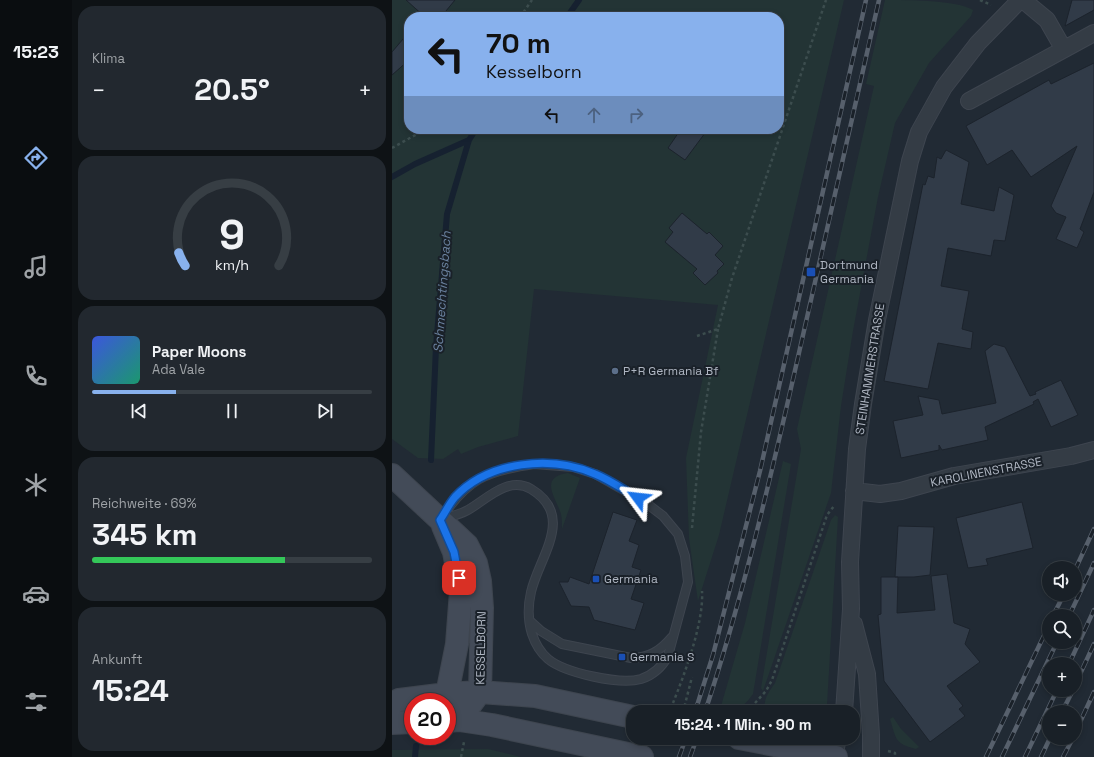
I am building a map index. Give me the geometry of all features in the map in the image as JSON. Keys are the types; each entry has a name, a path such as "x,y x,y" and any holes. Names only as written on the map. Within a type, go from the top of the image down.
{"main road":[{"name":"KESSELBORN","path":"392,475 467,545 476,563 480,581 482,608 480,692 456,717"},
{"name":"KESSELBORN","path":"440,520 454,552 461,591 457,644 447,693"},
{"path":"456,693 480,692 535,696 626,716"},
{"path":"392,704 404,699"},
{"path":"456,720 516,730 642,757"},
{"path":"392,723 404,722"},
{"path":"774,745 835,757"}],"street":[{"name":"STEINHAMMERSTRASSE","path":"844,705 851,609 850,562 854,491 863,404 877,320 910,161 919,132 944,87 959,66 978,43 1021,0 1047,20 1063,48"},
{"path":"969,101 1094,32"},
{"name":"KAROLINENSTRASSE","path":"854,491 880,494 901,491 954,476 1071,456 1094,450"},
{"name":"STEINHAMMERSTRASSE","path":"851,609 866,674 871,735 871,757"},
{"path":"835,757 837,745"}],"lane":[{"path":"534,464 573,467 595,474 646,503 664,516 678,534 685,556 688,582 668,656 664,664 656,672 640,679 616,680 570,671 548,659 535,643 530,621 529,608 531,591 553,533 551,511 544,499 530,488 521,486 506,487 485,497 466,511 440,520 455,498 470,484 490,473 514,466 534,464"},
{"path":"530,621 541,631 562,644 631,658 643,658 654,654 664,647 674,635"}],"path":[{"path":"524,12 532,0"},
{"path":"784,124 826,0"},
{"path":"392,148 417,134"},
{"path":"692,528 701,432 718,329 732,278 781,134"},
{"path":"697,336 718,329"},
{"path":"755,703 772,680 827,515 839,500"},
{"path":"685,705 692,677"}],"shaded area":[{"path":"392,0 844,0 719,535 698,601 689,538 686,458 718,305 534,289 518,436 478,447 461,454 458,449 443,459 418,458 392,439"},
{"path":"885,0 944,2 956,4 973,10 971,16 929,63 895,123 878,197 853,331 841,406 831,493 763,691 761,688 801,449 797,429 874,86 866,84"},
{"path":"783,461 791,464 753,694 743,705 721,705 745,623"},
{"path":"568,473 580,478 562,529 561,514 551,489 551,484 559,475"},
{"path":"835,515 838,517 827,705 765,705 767,696 775,683 831,520"},
{"path":"893,717 901,729 919,747 916,749 909,747 897,740 890,719"},
{"path":"488,749 521,757 392,757 392,750"}],"building":[{"path":"406,0 455,0 445,12 419,12"},
{"path":"1072,0 1094,0 1094,10 1065,26"},
{"path":"404,38 404,64 392,75 392,52"},
{"path":"1094,63 1094,192 1080,229 1084,232 1077,248 1056,239 1066,217 1056,213 1051,206 1077,146 1031,177 1012,150 987,165 966,126 1049,80 1051,84"},
{"path":"678,134 704,134 685,160 668,148"},
{"path":"946,150 969,162 961,204 994,211 999,187 1014,195 1005,241 994,240 991,256 948,248 941,286 969,291 962,329 973,332 971,349 938,343 928,389 884,381 923,184 925,185 928,176 934,178 937,157 941,159"},
{"path":"682,213 707,234 709,232 723,246 715,255 724,264 717,271 718,273 705,285 693,273 697,269 665,242 673,232 669,228"},
{"path":"994,344 1005,347 1030,396 1036,394 1035,392 1061,380 1078,415 1051,427 1038,399 1033,402 1034,404 985,427 988,440 942,450 939,445 939,450 901,458 893,421 923,415 918,396 939,400 942,414 996,403 985,351"},
{"path":"1022,502 1033,548 986,559 988,565 968,568 956,518"},
{"path":"613,512 637,520 629,541 639,545 632,567 641,570 631,599 644,603 635,630 594,620 589,607 571,606 559,582 568,582 570,577 589,584"},
{"path":"898,526 934,527 930,575 895,577"},
{"path":"947,574 954,623 970,629 965,644 980,662 947,686 963,706 959,709 965,716 930,742 884,681 878,615 881,614 881,577 898,577 897,613 935,610 931,576"}],"waterway":[{"name":"Schmechtingsbach","path":"571,12 579,0"},
{"name":"Schmechtingsbach","path":"431,460 436,347 447,214 469,140 473,134"},
{"path":"392,177 415,164 469,140"},
{"path":"415,757 416,746"}],"railway":[{"path":"697,705 713,655 760,471 866,0"},
{"path":"707,705 741,592 782,429 879,0"},
{"path":"1079,561 1094,529"},
{"path":"1072,609 1094,563"},
{"path":"1056,609 1060,601"},
{"path":"1072,657 1094,610"},
{"path":"986,757 1042,640"},
{"path":"1082,670 1094,644"},
{"path":"1002,757 1054,649"},
{"path":"1082,718 1094,692"},
{"path":"1025,757 1054,697"},
{"path":"1066,705 1070,697"},
{"path":"679,757 683,745"},
{"path":"690,757 694,745"},
{"path":"1041,757 1047,745"},
{"path":"1063,757 1069,745"}],"place":[{"name":"Dortmund Germania","path":"811,272"},
{"name":"P+R Germania Bf","path":"615,371"},
{"name":"Germania","path":"596,579"},
{"name":"Germania S","path":"622,657"}],"route":[{"path":"459,578 454,552 440,520 455,498 470,484 490,473 514,466 534,464 573,467 595,474 638,498"}]}
